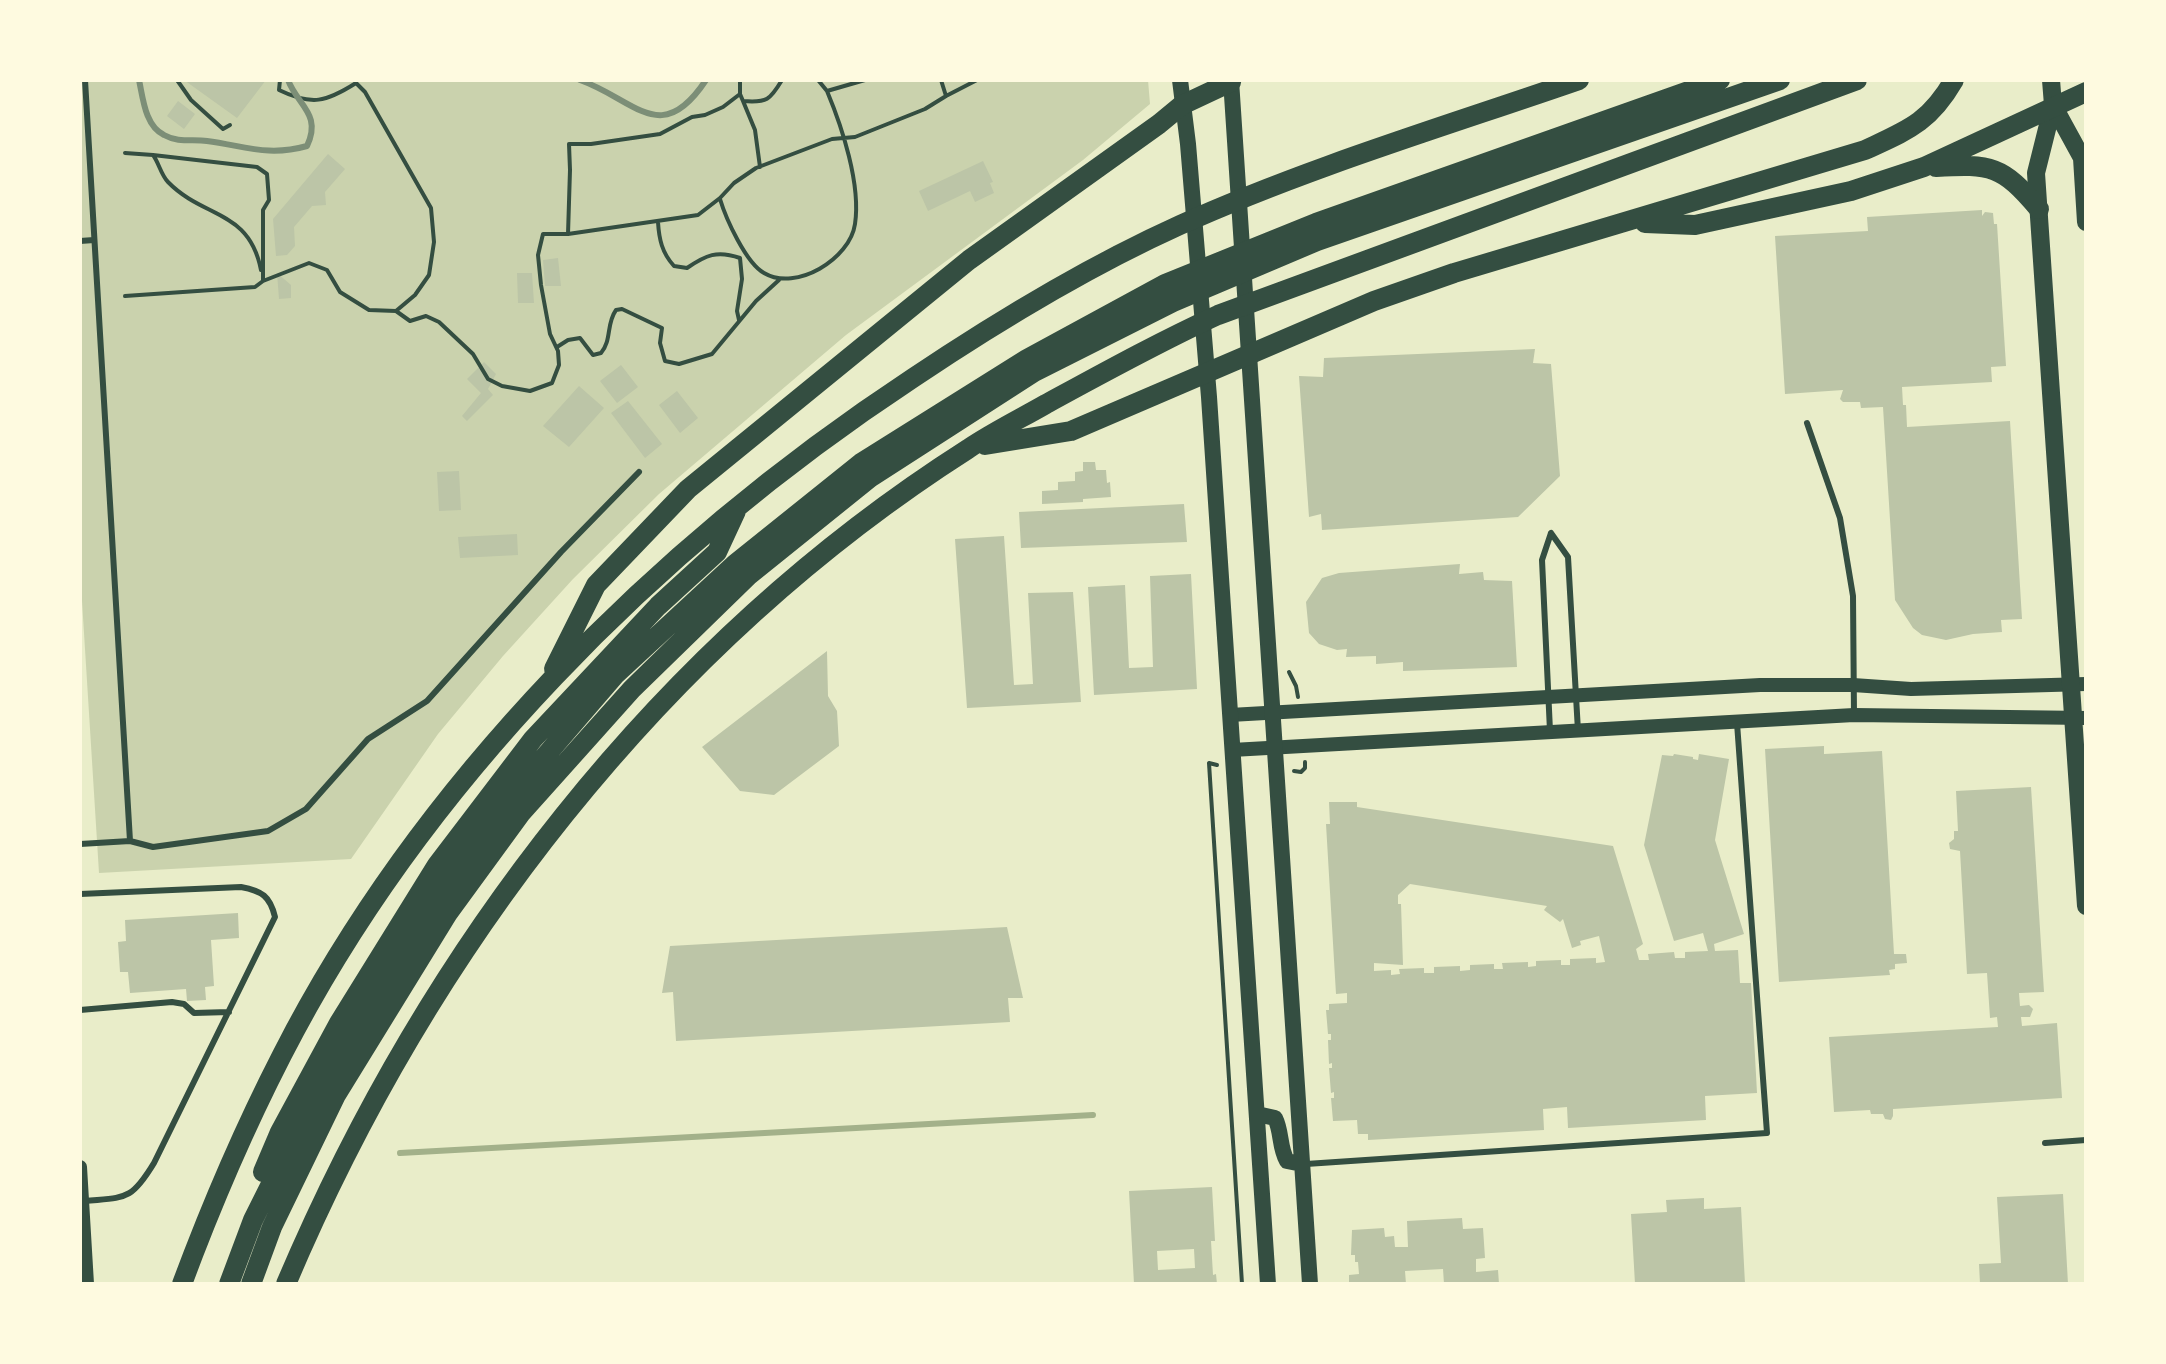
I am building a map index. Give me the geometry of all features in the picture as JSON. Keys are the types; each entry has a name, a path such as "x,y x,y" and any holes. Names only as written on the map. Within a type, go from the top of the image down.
{"highway":[{"path":"182,1284 202,1230 284,1052 345,947 414,844 547,683 632,599 739,504 848,421 954,351 1030,304 1175,227 1303,176 1579,80"},
{"path":"229,1284 253,1220 319,1088 431,903 504,804 615,675 735,564 861,463 1027,359 1165,284 1316,223 1720,80"},
{"path":"251,1284 272,1227 336,1095 448,913 521,813 632,689 748,576 871,477 1034,372 1173,302 1317,241 1780,80"},
{"path":"286,1284 340,1164 383,1083 447,976 553,828 611,756 702,664 786,584 878,511 969,448 1145,349 1218,315 1857,80"},
{"path":"969,448 1071,431 1374,301 1454,273 1865,150 1916,127 1933,112 1954,80"},
{"path":"547,683 596,585 688,489 969,260 1182,105 1231,81"},
{"path":"1629,222 1695,225 1851,191 1924,167 2086,92"},
{"path":"1924,167 1977,165 1996,169 2023,190 2039,209"},
{"path":"216,1284 280,1132 339,1023 437,865 533,739 658,606 717,552 739,504"}],"main road":[{"path":"1180,80 1209,397 1268,1284"},
{"path":"2051,80 2053,105 2036,173 2079,684 2086,906"},
{"path":"1231,81 1310,1284"},
{"path":"2053,105 2082,158 2086,222"},
{"path":"1257,1114 1275,1118 1282,1153 1287,1161 1302,1164"}],"street":[{"path":"1230,715 1760,685 1853,685 1911,689 2079,684"},
{"path":"1232,750 1854,715 2080,718"},
{"path":"80,1167 87,1284"}],"lane":[{"path":"85,80 130,841"},
{"path":"80,241 94,240"},
{"path":"1807,423 1840,518 1848,564 1853,596 1854,715"},
{"path":"80,844 130,841 153,847 268,831 306,809 368,739 427,701 561,552 639,472"},
{"path":"1550,732 1542,560 1551,533 1568,557 1578,731"},
{"path":"1302,1164 1767,1133 1737,721"},
{"path":"80,894 241,887 259,890 271,901 275,917 140,1187 126,1197 82,1201"},
{"path":"80,1010 172,1002 184,1004 194,1013 229,1012"},
{"path":"2045,1143 2086,1140"}],"path":[{"path":"177,80 191,100 223,129 230,125"},
{"path":"280,80 279,90 310,101 325,101 356,83 378,112 424,194 431,208 434,242 429,275 415,295 396,311"},
{"path":"740,80 740,94 755,130 760,167"},
{"path":"743,101 760,102 773,96 782,80"},
{"path":"720,198 736,236 753,261 761,272 779,280 795,278 824,266 845,247 855,225 855,199 845,137 827,91 818,80"},
{"path":"827,91 865,80"},
{"path":"941,80 946,96"},
{"path":"125,296 255,287 309,263 327,270 340,292 369,310 396,311 410,321 426,316 439,322 473,354 488,379 516,390 530,391 552,383 559,365 557,347 550,334 538,255 543,234 568,234 698,215 734,183 760,167 832,139 855,137 925,109 977,80"},
{"path":"568,234 569,144 625,141 660,134 692,117 723,107 740,94"},
{"path":"125,153 257,167 267,174 269,200 263,210 263,281"},
{"path":"153,155 166,181 239,226 252,240 263,281"},
{"path":"658,222 665,257 674,266 687,268 707,255 723,252 740,258 739,320"},
{"path":"557,347 568,340 580,338 593,355 601,353 609,337 611,316 622,309 662,328 660,343 665,361 679,364 712,354 739,320 779,280"}],"green space":[{"path":"80,80 1148,80 1150,104 1083,160 846,335 659,494 573,579 503,656 438,734 351,859 99,873 80,569"}],"building":[{"path":"184,80 266,80 237,118"},
{"path":"178,101 195,114 184,129 167,116"},
{"path":"328,154 345,169 325,192 326,205 312,206 294,227 295,246 287,255 276,256 273,219"},
{"path":"983,161 993,182 990,183 994,193 975,202 970,191 928,211 919,191"},
{"path":"1982,210 1982,216 1985,212 1993,213 1994,224 1997,224 2006,366 1991,367 1992,382 1902,387 1903,405 1906,405 1907,427 2010,421 2022,619 2001,620 2002,632 1946,640 1922,635 1913,628 1895,600 1883,407 1861,408 1860,402 1843,402 1840,399 1843,390 1785,394 1775,236 1868,231 1867,217"},
{"path":"558,258 561,286 545,286 543,260"},
{"path":"277,273 291,285 291,298 279,299"},
{"path":"517,273 532,273 534,303 518,303"},
{"path":"1535,349 1533,363 1551,364 1560,476 1518,517 1322,530 1321,514 1309,517 1299,376 1323,377 1324,358"},
{"path":"484,362 496,374 488,389 493,395 467,421 462,416 481,393 467,379"},
{"path":"621,365 638,387 617,403 600,381"},
{"path":"579,386 604,408 569,447 543,426"},
{"path":"677,391 698,418 680,433 659,405"},
{"path":"628,401 662,444 645,458 611,413"},
{"path":"1083,462 1095,462 1096,470 1106,470 1111,497 1042,504 1042,491 1058,490 1058,482 1075,481 1075,472 1083,471"},
{"path":"459,471 461,510 439,511 437,472"},
{"path":"1184,504 1187,542 1021,548 1019,512"},
{"path":"517,534 518,555 460,558 458,537"},
{"path":"1004,536 1014,685 1033,684 1028,593 1073,592 1081,702 967,708 955,539"},
{"path":"1460,564 1459,574 1483,572 1484,580 1512,581 1517,667 1403,671 1403,662 1376,664 1376,656 1346,657 1347,649 1337,650 1319,644 1309,633 1306,602 1322,578 1339,573"},
{"path":"1191,574 1197,689 1094,695 1088,587 1125,585 1129,668 1153,667 1150,576"},
{"path":"827,651 828,696 837,711 839,746 774,795 740,791 702,747"},
{"path":"1824,746 1824,754 1882,751 1894,954 1906,954 1907,963 1895,964 1895,969 1889,970 1890,975 1779,982 1765,749"},
{"path":"1699,754 1729,759 1715,840 1744,934 1714,944 1715,951 1738,950 1740,983 1751,983 1757,1093 1705,1096 1706,1120 1568,1128 1567,1107 1543,1109 1544,1130 1368,1140 1368,1134 1358,1134 1357,1120 1333,1121 1331,1098 1334,1098 1334,1092 1331,1093 1329,1068 1332,1068 1332,1063 1329,1064 1328,1040 1331,1040 1331,1034 1328,1034 1326,1010 1329,1010 1329,1004 1347,1003 1347,993 1336,994 1326,824 1330,824 1329,802 1357,802 1357,807 1613,846 1643,944 1636,949 1639,960 1649,960 1648,954 1674,952 1675,958 1685,958 1685,952 1708,951 1703,933 1674,941 1644,845 1662,755 1698,760","holes":["1410,884 1547,906 1544,910 1560,922 1563,919 1572,948 1581,945 1580,941 1599,936 1605,962 1596,963 1596,958 1570,959 1570,965 1561,965 1561,960 1536,961 1536,966 1528,967 1528,962 1502,963 1503,969 1494,969 1494,964 1470,965 1470,970 1460,971 1460,966 1434,967 1434,973 1424,973 1424,968 1399,969 1400,974 1391,975 1391,970 1374,971 1374,963 1403,965 1398,895"]},
{"path":"2031,787 2044,992 2019,993 2020,1006 2029,1005 2033,1009 2030,1017 2021,1017 2022,1026 2057,1023 2062,1098 1893,1109 1891,1120 1885,1119 1883,1114 1871,1114 1870,1110 1834,1112 1829,1037 1998,1027 1997,1017 1990,1018 1987,973 1967,974 1960,851 1950,849 1949,843 1954,839 1954,831 1958,831 1956,791"},
{"path":"238,913 239,938 211,940 214,986 205,987 206,1000 187,1001 186,989 130,993 128,972 120,972 118,942 126,941 125,920"},
{"path":"1007,927 1023,998 1008,998 1010,1022 676,1041 673,992 662,993 670,946"},
{"path":"1212,1187 1215,1241 1211,1241 1213,1275 1216,1274 1217,1284 1134,1284 1129,1191","holes":["1194,1249 1195,1268 1158,1270 1157,1251"]},
{"path":"2063,1194 2068,1284 1980,1284 1979,1264 2001,1263 1997,1197"},
{"path":"1704,1198 1704,1209 1741,1207 1745,1284 1635,1284 1631,1214 1667,1212 1666,1200"},
{"path":"1462,1218 1463,1229 1483,1228 1485,1258 1476,1259 1476,1272 1498,1270 1499,1284 1444,1284 1443,1269 1405,1271 1406,1284 1349,1284 1349,1275 1359,1274 1358,1262 1355,1262 1355,1255 1351,1255 1352,1230 1384,1228 1385,1237 1394,1236 1395,1247 1408,1247 1407,1221"}],"waterway":[{"path":"400,1153 1093,1115"}],"railway":[{"path":"139,80 149,118 164,135 180,140 268,151 307,146 311,135 310,118 288,80"},
{"path":"580,80 633,107 661,115 675,112 690,100 706,80"}]}
